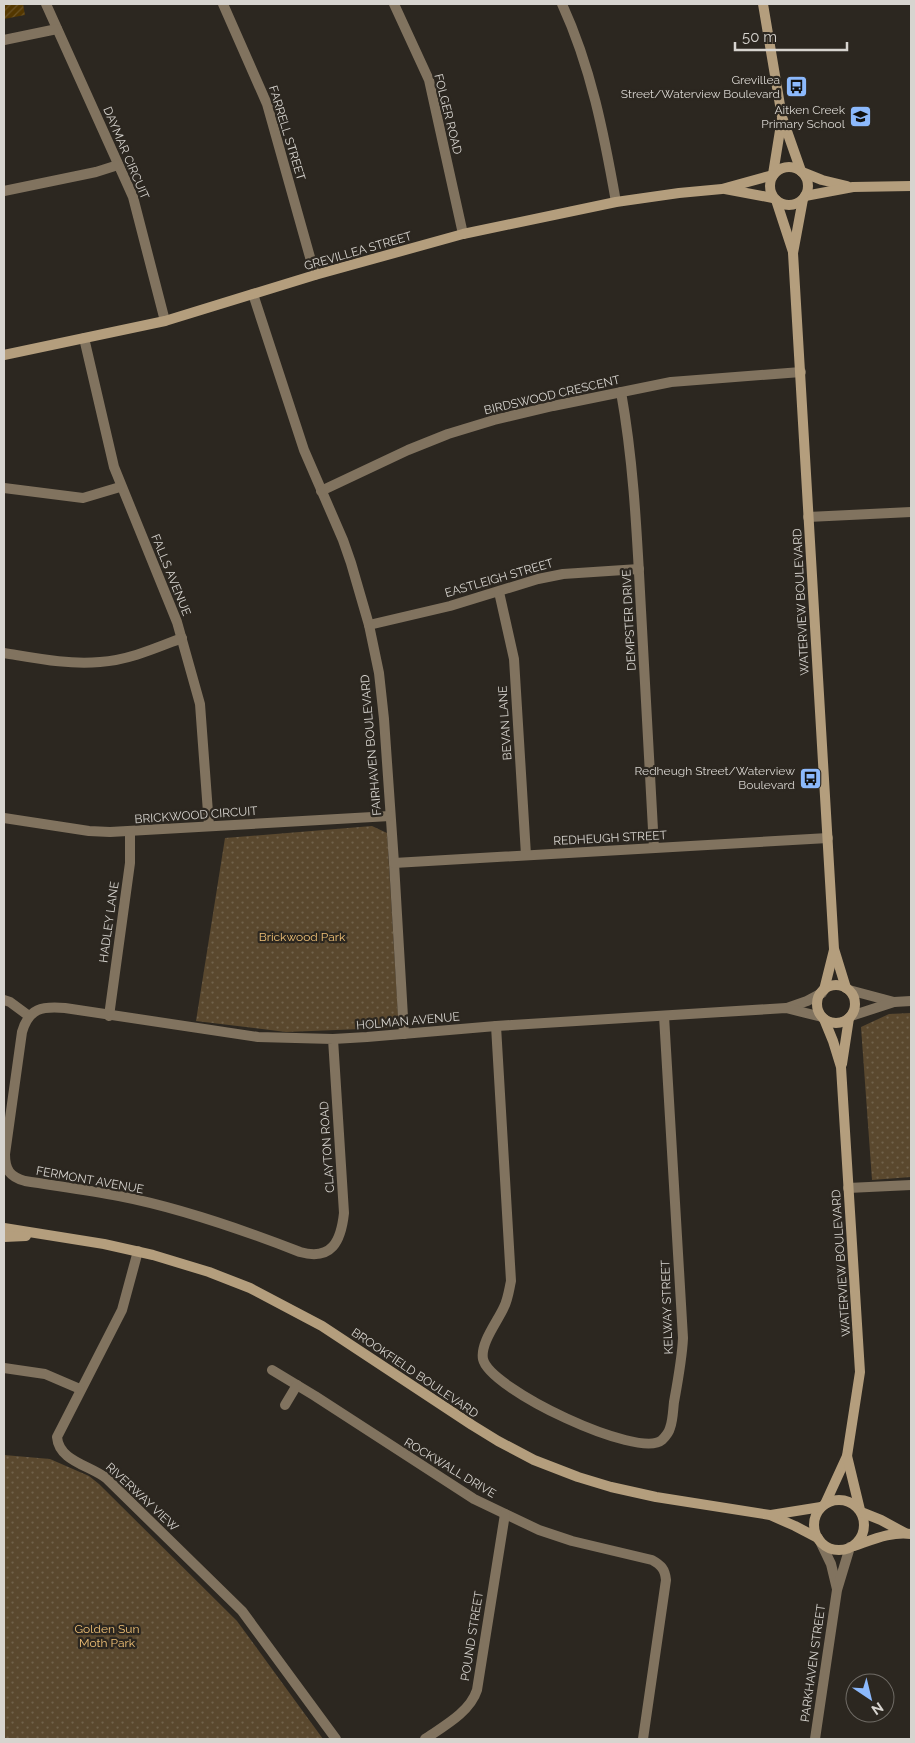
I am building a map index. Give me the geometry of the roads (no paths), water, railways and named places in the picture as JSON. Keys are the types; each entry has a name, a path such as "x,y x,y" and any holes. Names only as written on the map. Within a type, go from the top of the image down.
{"street":[{"name":"DAYMAR CIRCUIT","path":"46,4 133,197 165,321"},
{"name":"FARRELL STREET","path":"223,4 267,104 315,275"},
{"name":"FOLGER ROAD","path":"394,4 429,80 463,234"},
{"path":"562,4 581,50 591,84 601,123 616,202"},
{"path":"763,4 782,117 807,181 807,191 804,198"},
{"path":"4,40 57,29"},
{"path":"782,117 773,174 769,186 774,199 786,205 793,205 804,198 853,187 911,186"},
{"path":"4,192 96,172 118,165"},
{"path":"773,174 784,167 796,168 822,180 853,187"},
{"name":"GREVILLEA STREET","path":"4,355 165,321 315,275 463,234 616,202 722,188 773,174"},
{"name":"GREVILLEA STREET","path":"722,188 774,199"},
{"name":"WATERVIEW BOULEVARD","path":"804,198 793,253 834,949 848,989"},
{"name":"WATERVIEW BOULEVARD","path":"774,199 793,253"},
{"name":"FAIRHAVEN BOULEVARD","path":"254,294 304,450 345,547 369,625 380,682 394,863 404,1034"},
{"name":"FALLS AVENUE","path":"84,338 106,439 120,487 170,603 182,638 200,704 210,826"},
{"name":"BIRDSWOOD CRESCENT","path":"322,491 382,461 448,434 494,420 671,382 801,372"},
{"name":"DEMPSTER DRIVE","path":"621,392 629,439 639,569 654,848"},
{"path":"4,488 83,498 120,487"},
{"path":"808,517 911,512"},
{"name":"EASTLEIGH STREET","path":"369,625 450,606 538,579 563,574 639,569"},
{"name":"BEVAN LANE","path":"499,592 514,658 526,855"},
{"path":"4,653 71,662 101,662 126,658 182,638"},
{"name":"BRICKWOOD CIRCUIT","path":"4,818 89,831 130,831 390,816"},
{"name":"HADLEY LANE","path":"109,1016 130,863 130,831"},
{"name":"REDHEUGH STREET","path":"394,863 828,838"},
{"name":"WATERVIEW BOULEVARD","path":"823,992 834,949"},
{"path":"894,1002 850,1017 839,1023 828,1022 823,1018 818,1007 819,997 823,992 835,986 894,1002 911,1002"},
{"path":"848,989 855,1006 850,1017"},
{"name":"HOLMAN AVENUE","path":"32,1014 50,1007 258,1037 333,1039 496,1026 786,1008 807,1001 823,992"},
{"path":"4,1000 32,1014"},
{"name":"HOLMAN AVENUE","path":"786,1008 823,1018"},
{"name":"FERMONT AVENUE","path":"32,1014 25,1023 22,1032 4,1154 9,1174 25,1181 119,1196 170,1208 207,1218 312,1255 323,1254 329,1250"},
{"name":"KELWAY STREET","path":"496,1026 511,1281 505,1306 484,1347 484,1363 501,1379 534,1402 559,1416 625,1440 645,1445 662,1439 670,1428 682,1356 664,1016"},
{"name":"WATERVIEW BOULEVARD","path":"823,1506 847,1456 860,1372 841,1068 850,1017"},
{"name":"WATERVIEW BOULEVARD","path":"823,1018 841,1068"},
{"name":"CLAYTON ROAD","path":"329,1250 342,1230 344,1213 333,1039"},
{"path":"848,1188 911,1185"},
{"name":"BROOKFIELD BOULEVARD","path":"4,1228 138,1251 209,1272 281,1303 329,1331 479,1429 534,1460 611,1487 656,1497 770,1515 796,1526 819,1539"},
{"name":"BROOKFIELD BOULEVARD","path":"4,1237 52,1236"},
{"name":"RIVERWAY VIEW","path":"138,1251 122,1310 80,1389 58,1436 60,1449 69,1458 106,1478 242,1611 336,1739"},
{"path":"4,1368 45,1374 80,1389"},
{"name":"ROCKWALL DRIVE","path":"272,1370 474,1499 540,1530 604,1550 652,1560 663,1568 666,1580 643,1739"},
{"path":"285,1405 297,1385"},
{"name":"WATERVIEW BOULEVARD","path":"847,1456 860,1511"},
{"path":"832,1501 847,1501 860,1511 908,1534 880,1537 842,1550 834,1549 826,1546 819,1539 814,1522 816,1514 823,1506 832,1501"},
{"name":"BROOKFIELD BOULEVARD","path":"770,1515 823,1506"},
{"path":"852,1546 859,1541 864,1527 860,1511"},
{"name":"POUND STREET","path":"425,1739 466,1709 474,1700 505,1514"},
{"name":"PARKHAVEN STREET","path":"819,1539 831,1564 837,1590"},
{"name":"PARKHAVEN STREET","path":"815,1739 837,1590 852,1546"}],"place":[{"name":"Grevillea Street/Waterview Boulevard","path":"796,87"},
{"name":"Aitken Creek Primary School","path":"861,117"},
{"name":"Redheugh Street/Waterview Boulevard","path":"811,778"}],"park label":[{"name":"Brickwood Park","path":"302,937"},
{"name":"Golden Sun Moth Park","path":"107,1636"}]}
